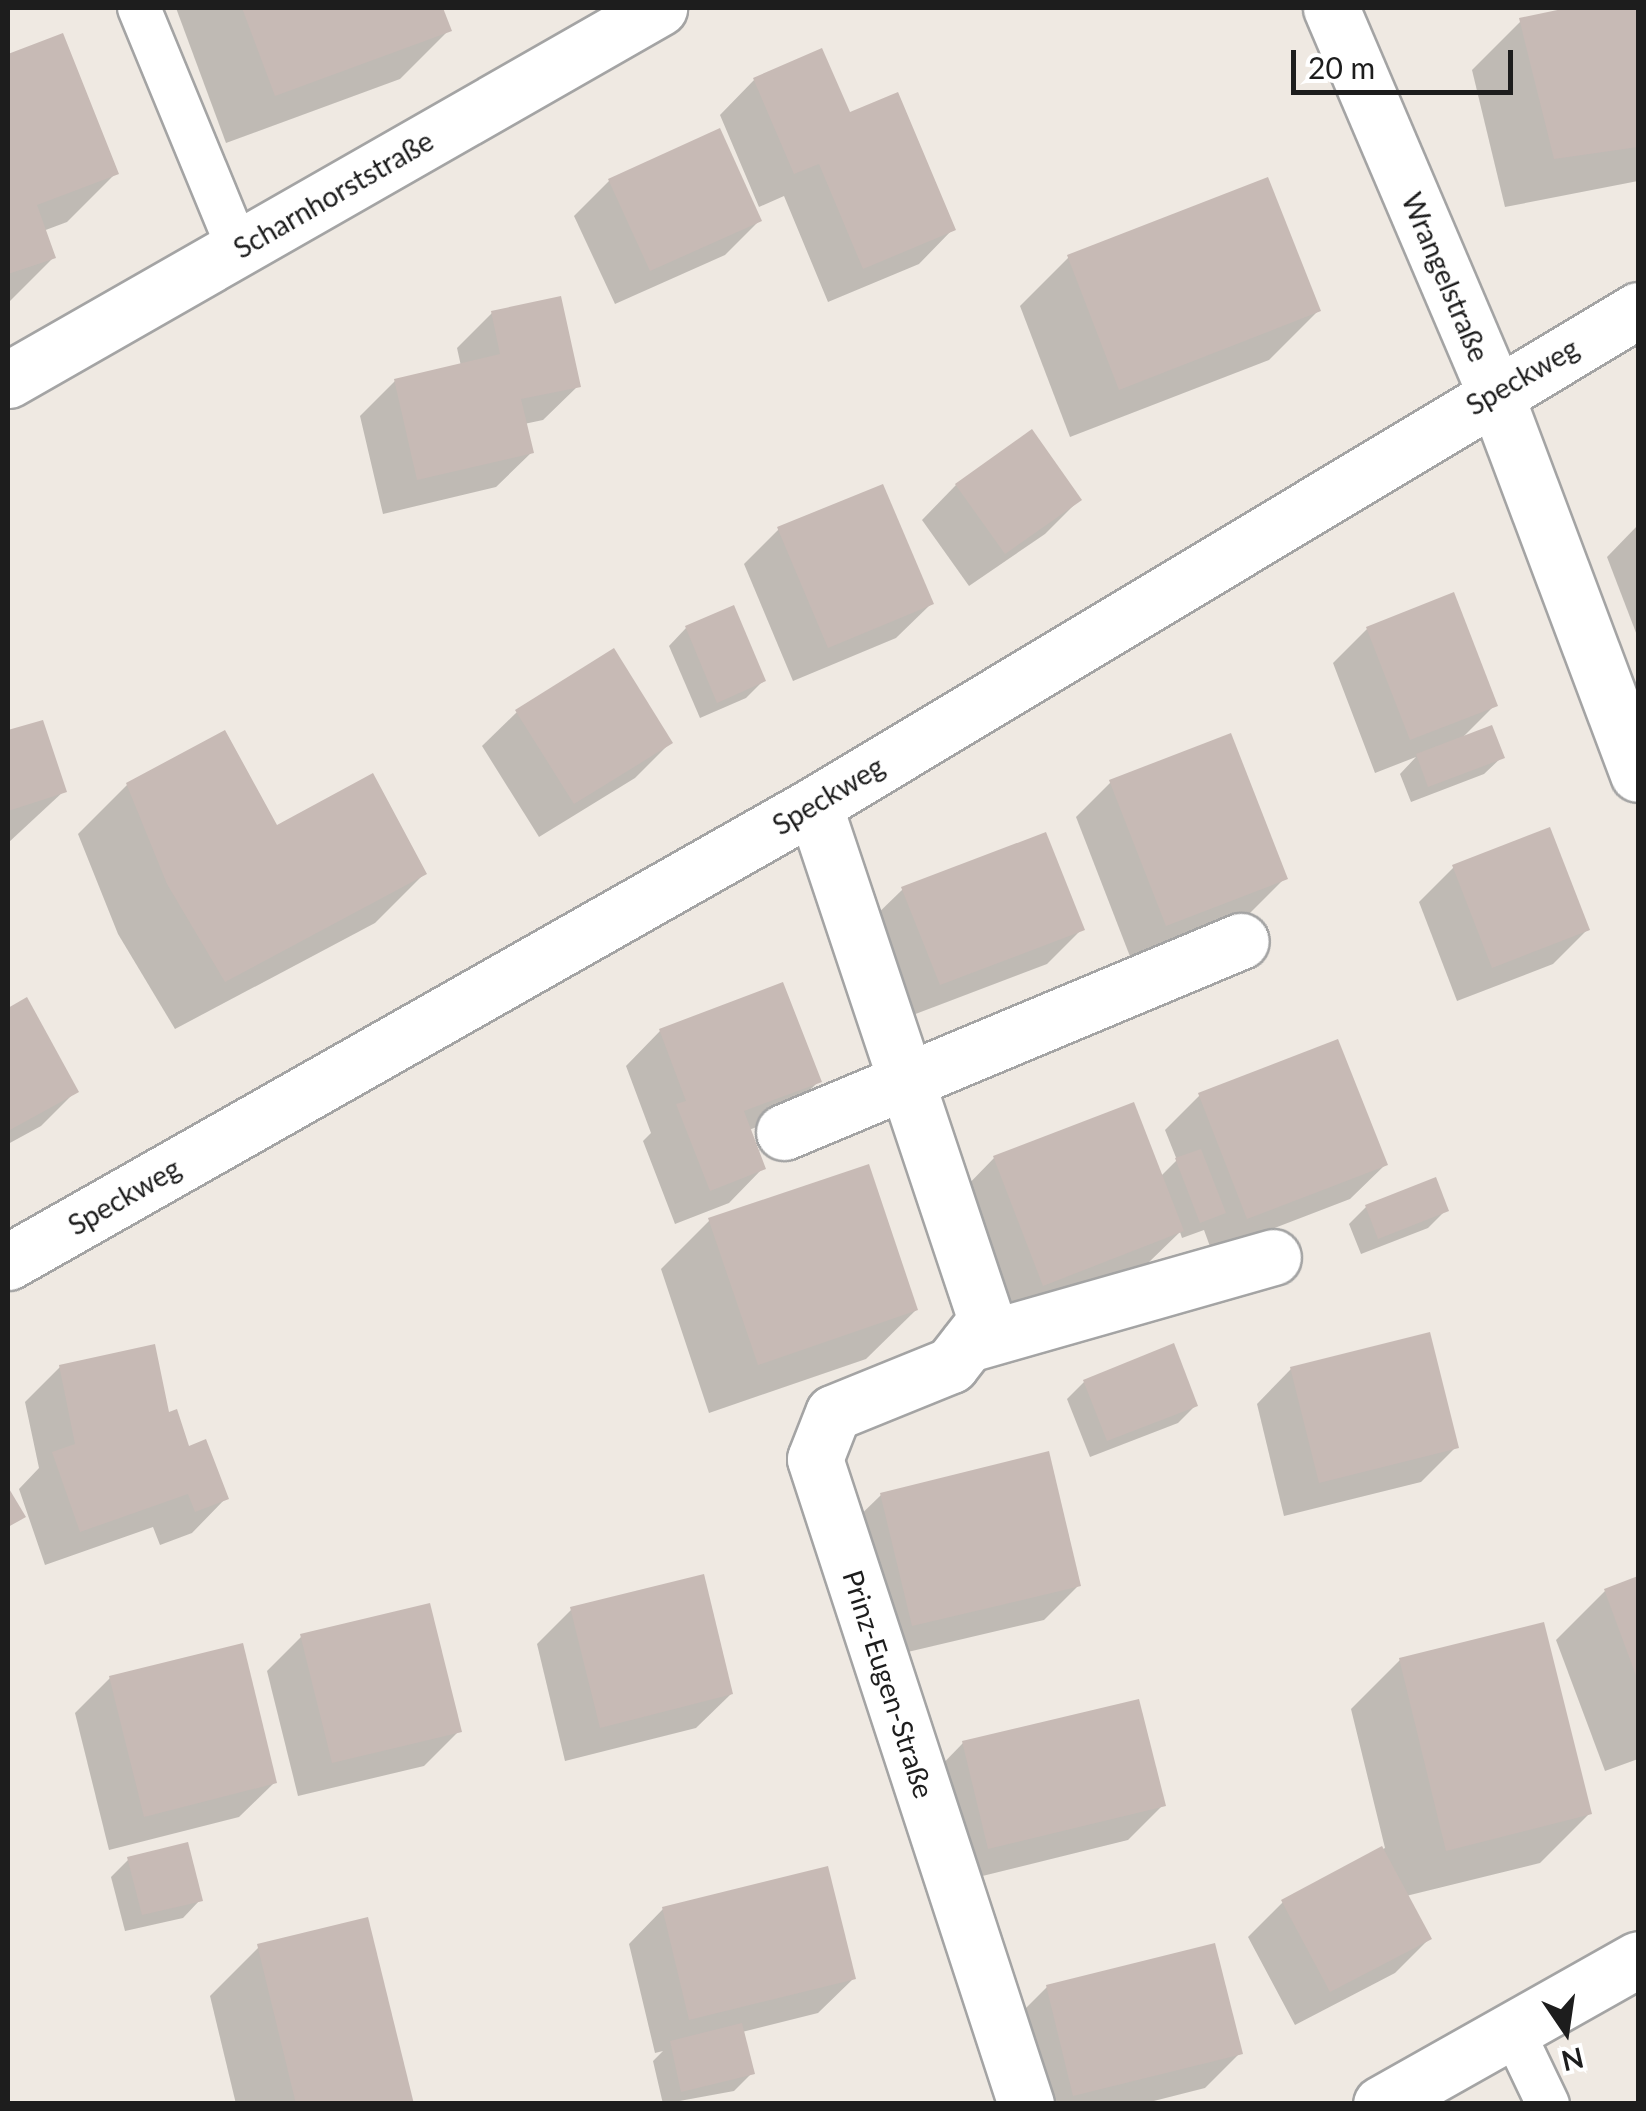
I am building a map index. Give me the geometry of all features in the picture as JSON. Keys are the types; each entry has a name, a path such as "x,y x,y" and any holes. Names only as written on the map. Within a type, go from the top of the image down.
{"street":[{"name":"Scharnhorststraße","path":"8,380 660,8"},
{"name":"Wrangelstraße","path":"1331,8 1494,391 1638,774"},
{"name":"Speckweg","path":"8,1262 814,805 1494,391 1638,310"},
{"path":"814,805 986,1320 968,1344"},
{"path":"784,1132 905,1077 1242,940"},
{"name":"Prinz-Eugen-Straße","path":"1026,2104 815,1459 834,1413 951,1365 968,1344 1273,1256"},
{"path":"1381,2104 1638,1959"}],"lane":[{"path":"139,8 238,248"},
{"path":"1512,2029 1548,2104"}],"building":[{"path":"242,8 443,8 452,31 275,96"},
{"path":"1567,8 1638,8 1638,147 1554,159 1519,18"},
{"path":"63,33 119,174 37,205 56,258 8,274 8,54"},
{"path":"822,48 850,112 898,92 956,230 863,269 819,164 794,174 753,78"},
{"path":"720,128 762,221 650,271 608,179"},
{"path":"1268,177 1321,311 1119,390 1067,255"},
{"path":"561,296 581,387 521,399 534,453 417,480 394,379 500,354 491,311"},
{"path":"1032,429 1082,500 1005,554 955,484"},
{"path":"883,484 934,604 828,648 777,527"},
{"path":"1454,592 1498,706 1410,740 1366,627"},
{"path":"734,605 766,681 717,703 685,626"},
{"path":"614,648 673,743 574,804 515,710"},
{"path":"43,720 67,792 8,811 8,730"},
{"path":"1492,725 1505,758 1428,787 1416,754"},
{"path":"225,730 277,825 373,773 427,874 225,982 167,884 126,783"},
{"path":"1231,733 1288,879 1166,926 1109,780"},
{"path":"1550,827 1590,930 1492,968 1452,865"},
{"path":"1046,832 1085,930 940,985 901,887"},
{"path":"783,982 822,1082 744,1111 766,1169 710,1191 676,1104 686,1101 659,1029"},
{"path":"27,997 79,1092 8,1131 8,1008"},
{"path":"1338,1039 1388,1165 1247,1219 1198,1093"},
{"path":"1134,1102 1184,1231 1043,1286 993,1156"},
{"path":"1201,1149 1226,1213 1200,1223 1175,1158"},
{"path":"869,1164 918,1310 758,1365 708,1218"},
{"path":"1436,1177 1449,1211 1378,1239 1365,1205"},
{"path":"1430,1332 1459,1448 1319,1483 1290,1367"},
{"path":"1174,1343 1198,1406 1107,1441 1083,1380"},
{"path":"155,1344 169,1412 177,1409 189,1446 206,1439 229,1499 195,1512 188,1494 80,1532 52,1452 75,1444 59,1365"},
{"path":"1049,1451 1081,1586 912,1626 880,1493"},
{"path":"8,1487 26,1517 8,1527"},
{"path":"704,1574 733,1694 600,1728 570,1607"},
{"path":"1638,1576 1638,1681 1604,1589"},
{"path":"430,1603 462,1732 332,1763 300,1634"},
{"path":"1544,1622 1592,1814 1446,1851 1399,1658"},
{"path":"243,1643 277,1783 144,1817 109,1676"},
{"path":"1139,1699 1166,1806 988,1849 962,1741"},
{"path":"188,1842 203,1901 142,1915 127,1857"},
{"path":"1382,1846 1432,1939 1330,1992 1281,1900"},
{"path":"828,1866 856,1979 689,2020 662,1907"},
{"path":"368,1917 414,2104 296,2104 257,1944"},
{"path":"1215,1943 1243,2054 1073,2096 1046,1985"},
{"path":"742,2023 755,2074 681,2092 670,2041"}]}
